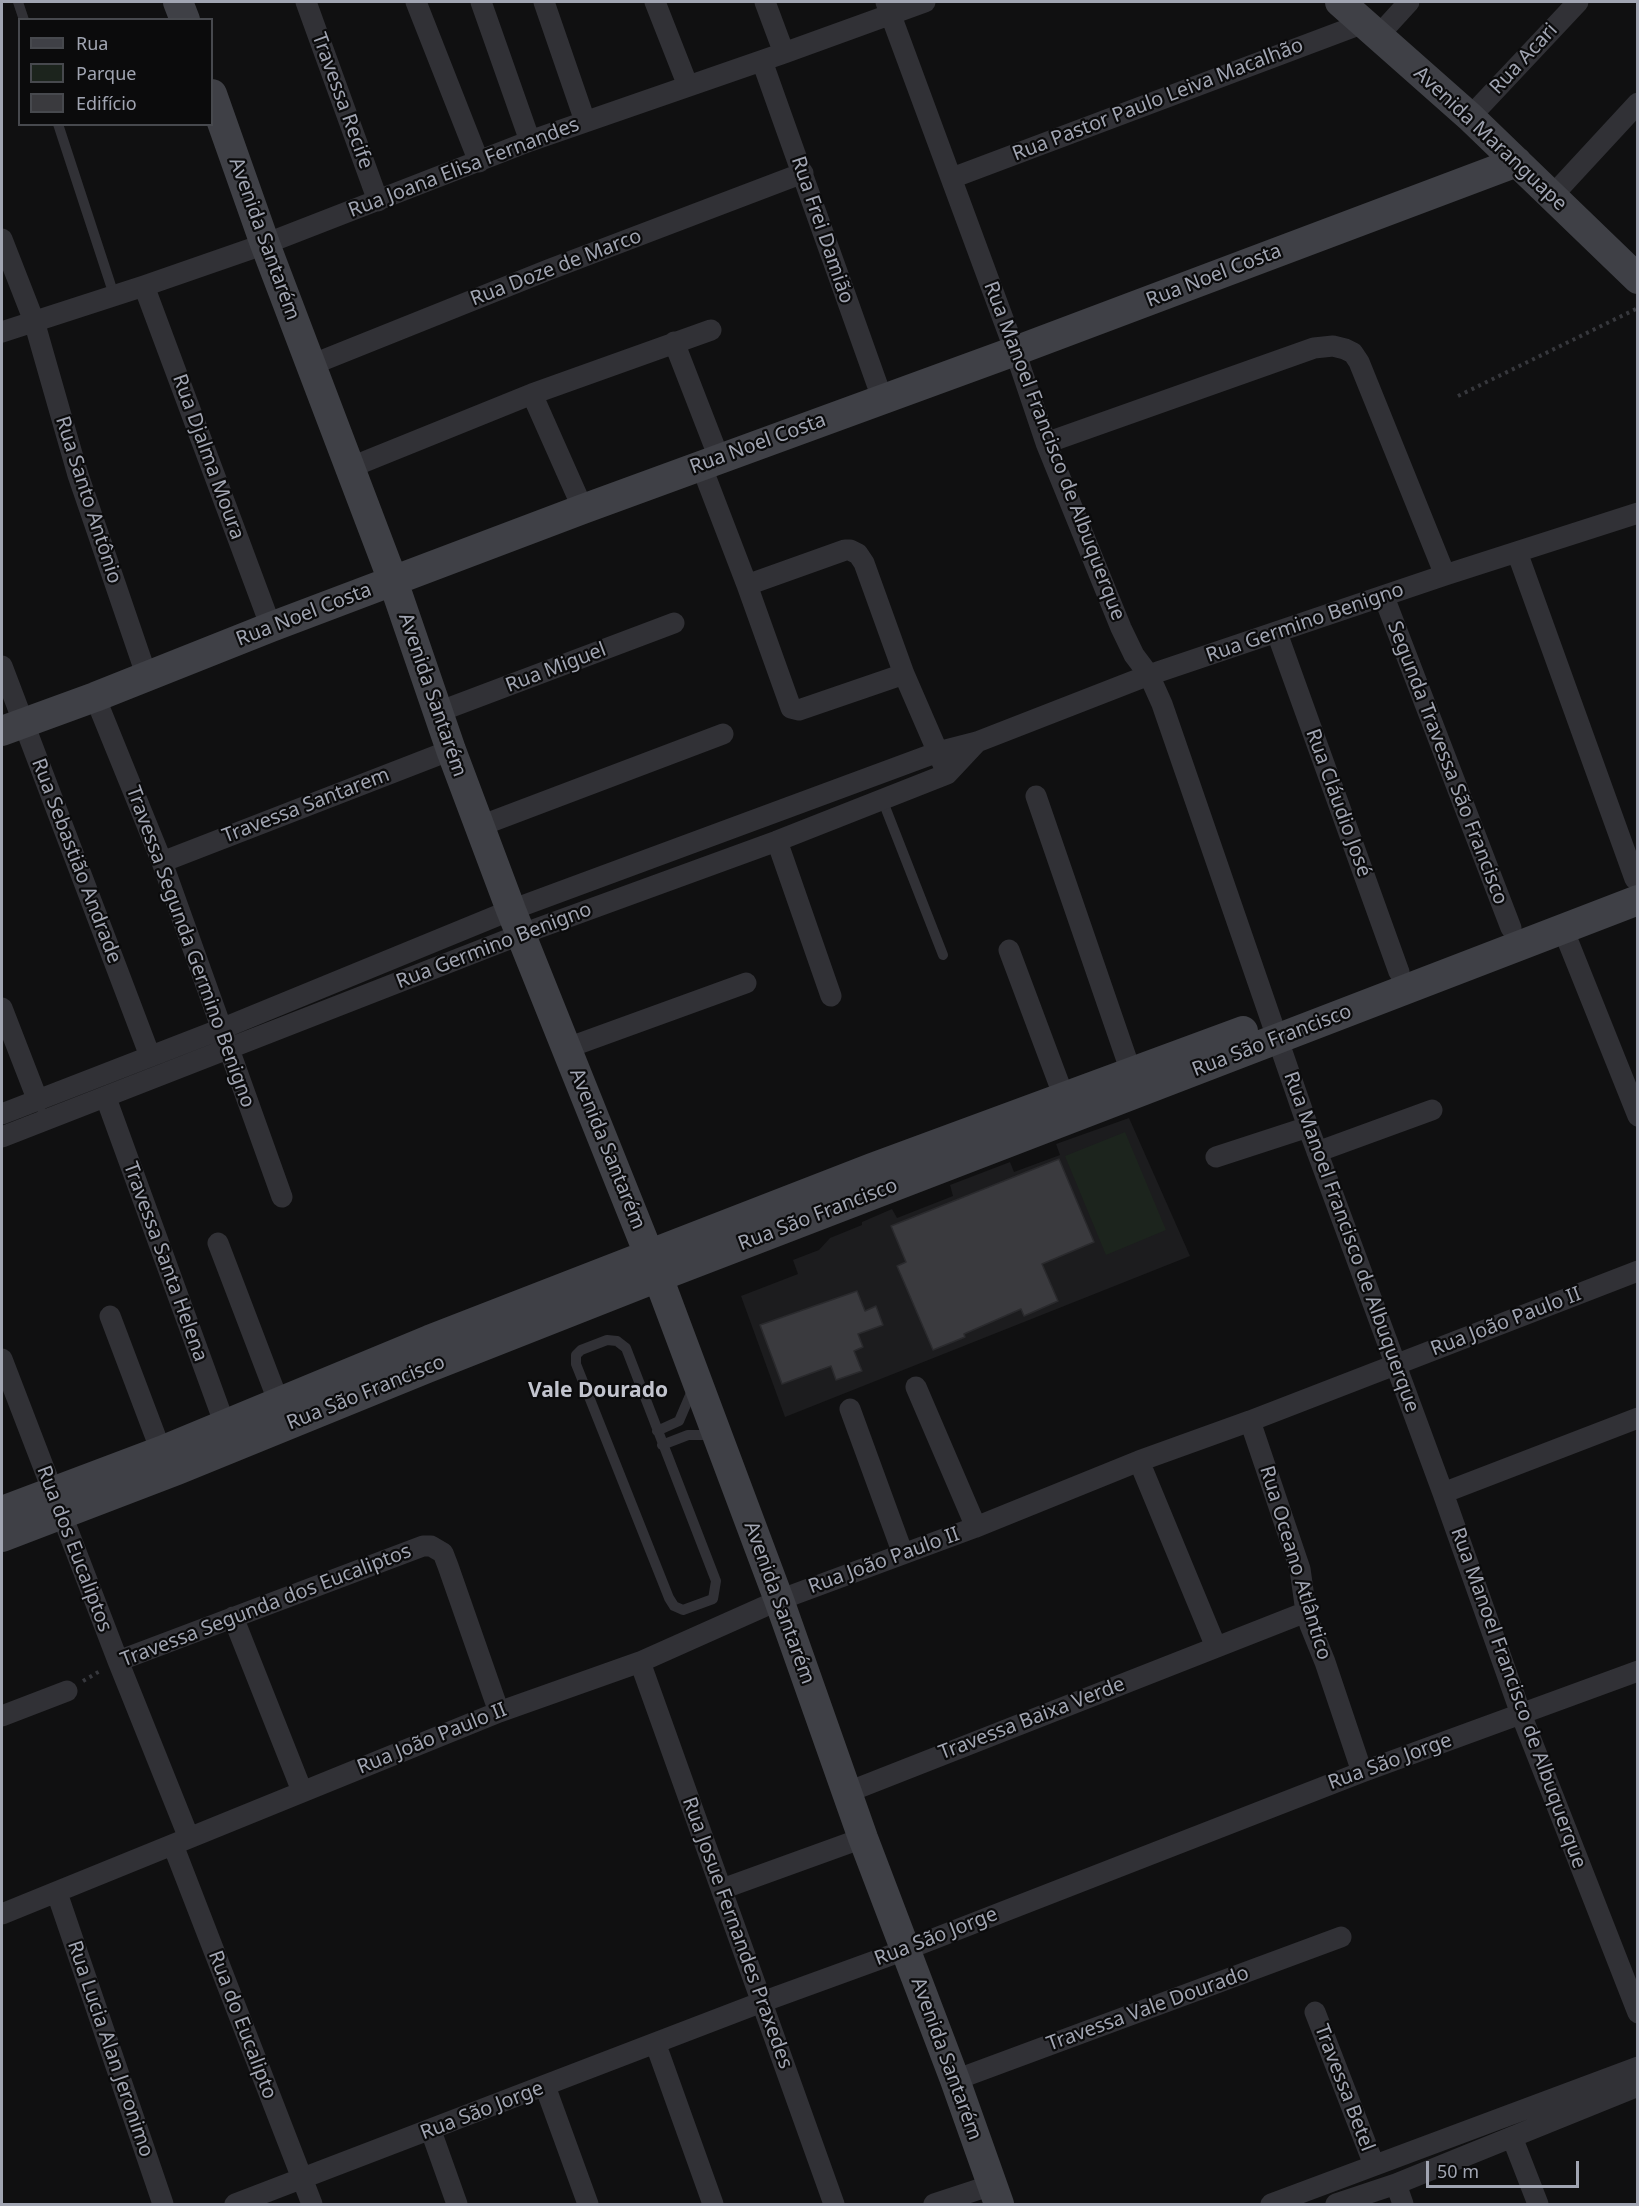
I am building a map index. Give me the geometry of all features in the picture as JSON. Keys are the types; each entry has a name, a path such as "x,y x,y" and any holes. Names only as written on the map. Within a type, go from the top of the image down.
{"street":[{"path":"178,2 183,18"},
{"name":"Travessa Recife","path":"306,2 378,201"},
{"path":"416,2 479,162"},
{"path":"481,2 530,141"},
{"path":"544,2 585,122"},
{"path":"655,2 688,86"},
{"path":"765,2 784,53"},
{"name":"Rua Joana Elisa Fernandes","path":"2,332 265,244 530,141 784,53 888,8 925,2"},
{"name":"Avenida Maranguape","path":"1340,2 1470,117 1637,278"},
{"path":"1371,29 1409,2"},
{"name":"Rua Acari","path":"1470,117 1578,2"},
{"name":"Rua Manoel Francisco de Albuquerque","path":"888,8 1015,351 1046,443 1121,628 1134,655 1149,675 1162,704 1308,1127 1443,1493 1521,1714 1638,2013"},
{"name":"Rua Pastor Paulo Leiva Macalhão","path":"952,178 1371,29"},
{"name":"Rua Frei Damião","path":"762,61 882,399"},
{"name":"Avenida Santarém","path":"213,97 265,244 393,581 451,750 654,1266 779,1600 863,1838 955,2080 995,2195"},
{"path":"1552,196 1638,103"},
{"name":"Rua Noel Costa","path":"12,728 583,509 1015,351 1517,162"},
{"name":"Rua Doze de Marco","path":"311,365 548,270 803,173"},
{"name":"Rua Santo Antônio","path":"2,239 34,321 78,475 147,677"},
{"name":"Rua Djalma Moura","path":"144,286 271,627"},
{"path":"349,468 532,394 711,330"},
{"path":"674,342 747,585 793,710 799,710 904,674"},
{"path":"1046,443 1314,348 1333,346 1346,349 1353,353 1359,362 1445,575"},
{"path":"532,394 583,509"},
{"name":"Rua Germino Benigno","path":"2,1137 228,1049 517,922 938,752 977,742 1149,675 1445,575 1638,513"},
{"path":"747,585 845,550 858,554 864,563 904,674 947,774"},
{"path":"1517,552 1637,886"},
{"name":"Segunda Travessa São Francisco","path":"1383,597 1511,928"},
{"name":"Rua Miguel","path":"438,712 674,623"},
{"name":"Rua Cláudio José","path":"1277,633 1399,972"},
{"name":"Rua Sebastião Andrade","path":"2,666 12,728 150,1056"},
{"name":"Travessa Segunda Germino Benigno","path":"95,697 162,862 282,1197"},
{"path":"480,826 723,735"},
{"name":"Rua Germino Benigno","path":"2,1114 221,1029 517,922 777,841 947,774 977,742"},
{"name":"Travessa Santarem","path":"162,862 451,750"},
{"path":"1036,796 1131,1072"},
{"path":"777,841 831,996"},
{"name":"Rua São Francisco","path":"2,1511 56,1503 177,1470 427,1368 654,1266 1064,1097 1131,1072 1275,1030 1399,972 1511,928 1637,886"},
{"name":"Rua São Francisco","path":"2,1537 56,1503 161,1451 429,1340 654,1266 1275,1030 1563,929 1637,886"},
{"path":"1563,929 1638,1116"},
{"path":"1009,950 1064,1097"},
{"path":"567,1048 746,983"},
{"path":"2,1008 38,1101"},
{"name":"Travessa Santa Helena","path":"106,1098 225,1425"},
{"path":"1317,1152 1432,1110"},
{"path":"1216,1157 1308,1127"},
{"path":"218,1243 279,1403"},
{"name":"Rua João Paulo II","path":"2,1914 499,1712 640,1662 779,1600 976,1527 1139,1461 1250,1421 1638,1270"},
{"path":"110,1316 161,1451"},
{"name":"Rua dos Eucaliptos","path":"2,1359 118,1661 181,1841"},
{"path":"916,1387 976,1527"},
{"path":"850,1409 903,1554"},
{"path":"1443,1493 1638,1418"},
{"name":"Rua Oceano Atlântico","path":"1250,1421 1300,1569 1306,1612 1362,1772"},
{"path":"1139,1461 1216,1647"},
{"name":"Travessa Segunda dos Eucaliptos","path":"118,1661 423,1546 431,1546 443,1553 499,1712"},
{"name":"Travessa Baixa Verde","path":"848,1792 1306,1612"},
{"path":"233,1617 302,1791"},
{"name":"Rua Josue Fernandes Praxedes","path":"640,1662 834,2205"},
{"name":"Rua São Jorge","path":"235,2205 656,2045 762,2002 905,1950 1362,1772 1638,1671"},
{"path":"2,1716 67,1691"},
{"path":"722,1889 863,1838"},
{"name":"Rua do Eucalipto","path":"181,1841 312,2205"},
{"name":"Rua Lucia Alan Jeronimo","path":"57,1893 163,2205"},
{"name":"Travessa Vale Dourado","path":"955,2080 1341,1937"},
{"name":"Travessa Betel","path":"1315,2012 1374,2165"},
{"path":"656,2045 713,2205"},
{"path":"1271,2205 1638,2067"},
{"path":"545,2086 588,2205"},
{"path":"1336,2205 1396,2184 1638,2086"},
{"path":"431,2131 457,2205"},
{"path":"1512,2137 1538,2205"},
{"path":"1396,2184 1404,2205"},
{"path":"934,2205 995,2195"}],"lane":[{"path":"18,2 23,18"},
{"path":"59,126 114,295"},
{"path":"882,799 943,955"},
{"path":"607,1340 617,1341 626,1348 662,1445 716,1581 713,1599 683,1610 674,1606 669,1598 580,1375 576,1355 581,1350 607,1340"},
{"path":"657,1431 679,1421 696,1381"},
{"path":"662,1445 688,1435 717,1435"}],"path":[{"path":"1458,396 1638,308"},
{"name":"Travessa Segunda dos Eucaliptos","path":"67,1691 118,1661"}],"shaded area":[{"path":"1129,1118 1190,1256 785,1417 741,1296 798,1274 793,1260 819,1250 830,1238 862,1225 862,1222 892,1209 897,1218 953,1196 950,1185 1010,1162 1014,1172 1060,1155 1056,1144"}],"green space":[{"path":"1125,1132 1166,1230 1106,1255 1065,1156"}],"building":[{"path":"1059,1159 1094,1242 1042,1264 1058,1301 1024,1316 1021,1309 933,1350 897,1266 906,1262 891,1226"},
{"path":"857,1291 865,1311 876,1306 883,1325 858,1334 863,1347 854,1351 862,1371 836,1380 831,1366 782,1384 760,1325"}],"district":[{"name":"Vale Dourado","path":"598,1391"}]}
